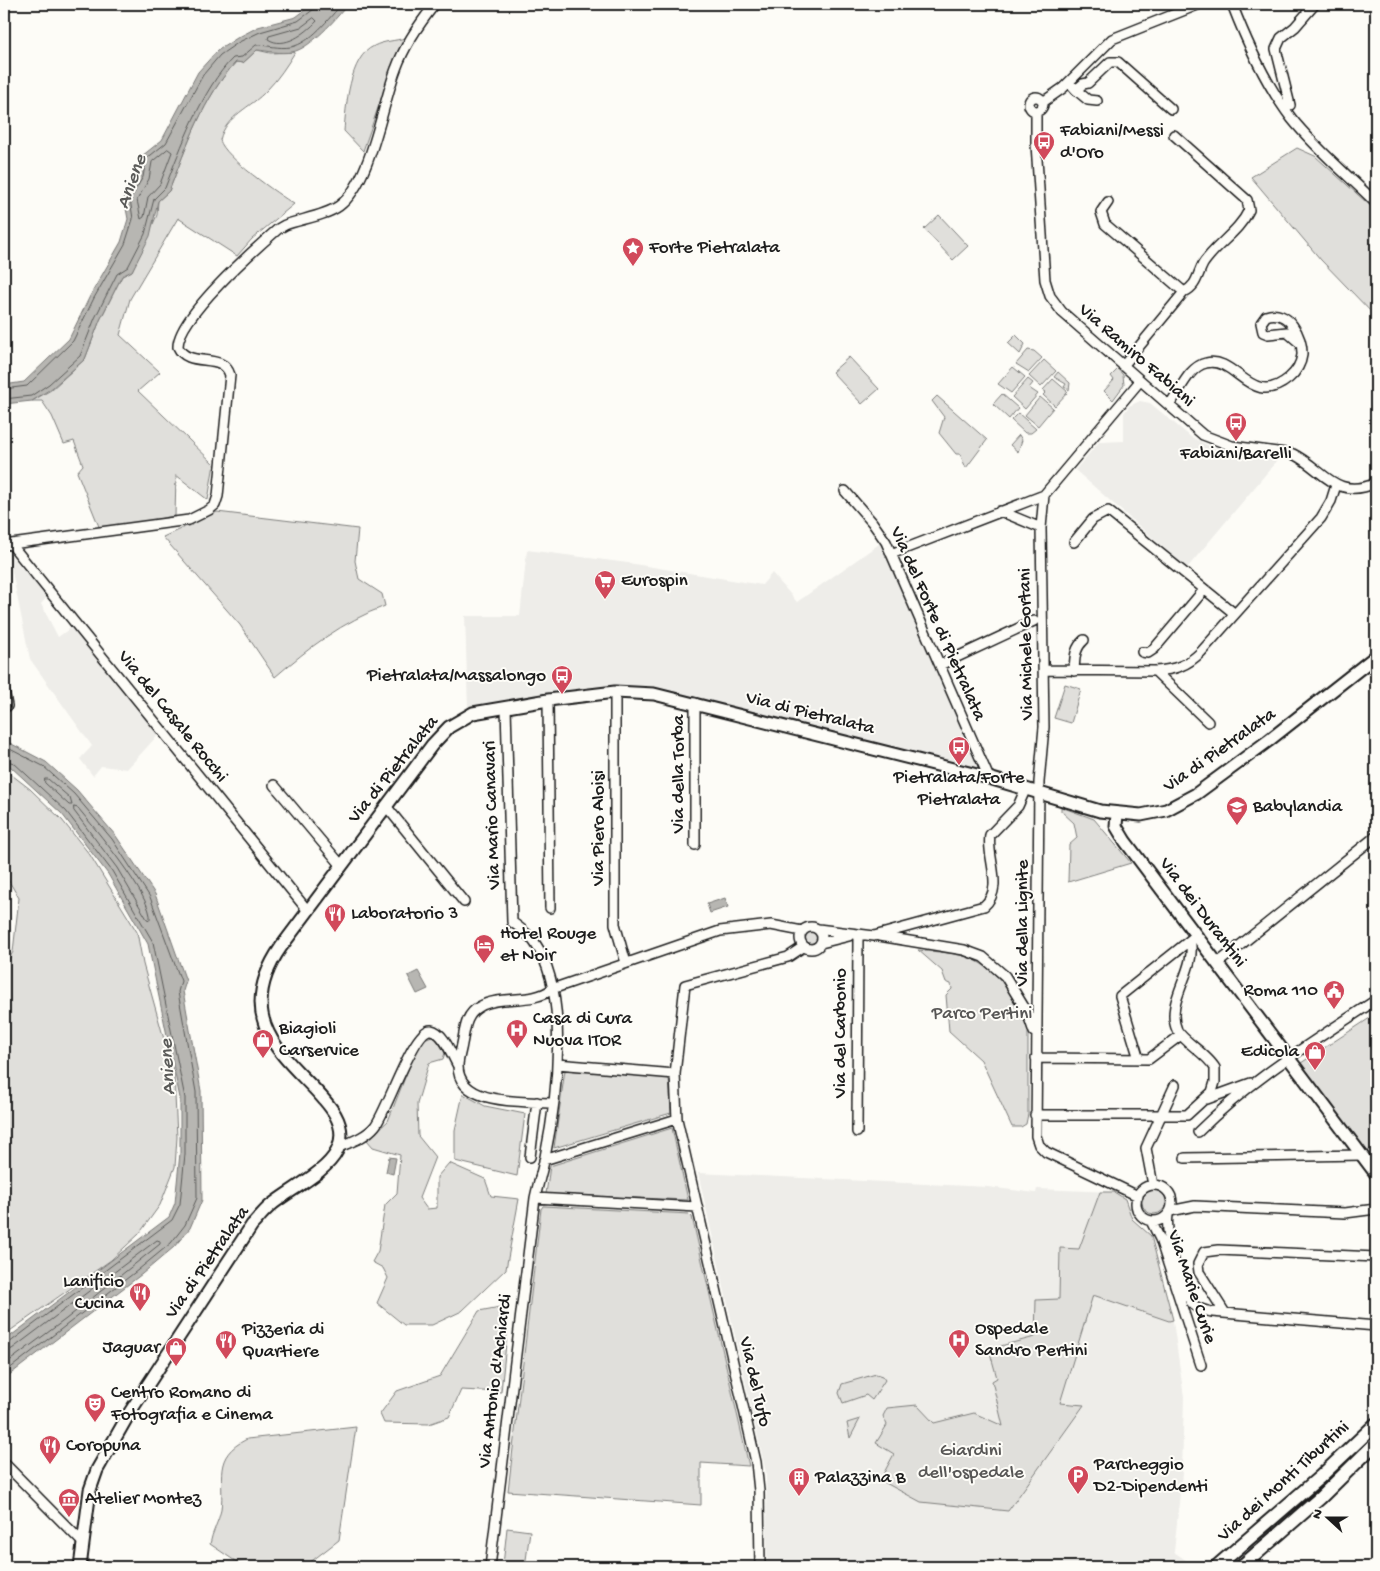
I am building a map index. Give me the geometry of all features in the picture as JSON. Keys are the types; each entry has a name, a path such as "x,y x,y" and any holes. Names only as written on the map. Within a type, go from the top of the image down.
{"main road":[{"name":"Via dei Monti Tiburtini","path":"1216,1567 1320,1477 1376,1424"},
{"name":"Via dei Monti Tiburtini","path":"1241,1567 1320,1498 1376,1444"}],"street":[{"path":"7,545 190,520 212,508 218,496 230,375 226,367 221,363 195,359 183,354 178,344 181,331 229,275 278,229 332,210 347,198 364,168 401,56 414,32 435,4"},
{"name":"Via Ramiro Fabiani","path":"1200,4 1112,39 1069,82 1043,102 1038,98 1031,101 1031,109 1036,111 1036,144 1045,280 1048,291 1062,312 1192,427 1214,440 1252,450 1293,454 1336,484 1354,489 1376,483"},
{"path":"1232,4 1245,38 1284,107 1306,133 1376,203"},
{"path":"1284,107 1290,105 1276,49 1281,38 1295,27 1315,4"},
{"path":"1076,90 1083,84 1088,83 1110,62 1118,62 1170,109"},
{"path":"1069,82 1088,100 1097,101"},
{"path":"1123,366 1184,292 1194,285 1206,261 1245,217 1249,206 1247,200 1174,135"},
{"path":"1108,202 1100,212 1105,224 1184,292"},
{"path":"1168,405 1192,372 1205,363 1220,364 1253,386 1267,387 1280,384 1292,375 1299,365 1302,354 1301,344 1294,327 1284,317 1270,314 1262,319 1261,326 1265,333 1287,332 1301,344"},
{"path":"891,554 1044,495 1140,381"},
{"path":"1044,670 1168,671 1187,664 1201,652 1321,518 1331,501 1336,484"},
{"name":"Via del Forte di Pietralata","path":"845,491 876,527 891,554 989,778"},
{"name":"Via Michele Gortani","path":"1040,792 1039,782 1044,727 1042,528 1044,495"},
{"path":"1000,511 1042,528"},
{"path":"1074,542 1093,518 1108,511 1235,614"},
{"name":"Via del Casale Rocchi","path":"7,545 308,911"},
{"path":"1142,652 1148,653 1154,649 1204,590"},
{"path":"940,665 1034,621"},
{"path":"1074,671 1077,646 1084,640"},
{"name":"Via di Pietralata","path":"80,1567 90,1487 116,1434 238,1245 262,1214 330,1161 339,1147 341,1128 334,1111 277,1049 268,1034 262,1017 262,995 268,969 278,951 386,806 432,745 449,727 473,713 548,700 615,692 654,694 989,778 1086,807 1117,814 1153,814 1189,798 1268,741 1376,656"},
{"path":"1155,671 1208,722"},
{"path":"4,690 8,706"},
{"name":"Via Piero Aloisi","path":"615,692 615,924 626,963"},
{"path":"548,700 550,908"},
{"name":"Via della Torba","path":"695,703 695,845"},
{"name":"Via Mario Canavari","path":"506,707 512,922"},
{"path":"274,785 342,866"},
{"path":"874,936 974,910 986,904 994,884 990,836 1018,806 1026,788"},
{"name":"Via della Lignite","path":"1040,792 1036,1136 1041,1148 1074,1167 1138,1196"},
{"path":"386,806 464,902"},
{"name":"Via dei Durantini","path":"1117,814 1116,824 1121,835 1193,938 1218,963 1376,1174"},
{"path":"1218,963 1375,837"},
{"name":"Via Antonio d'Achiardi","path":"490,1567 535,1198 544,1160 557,1064 557,1028 552,989 538,947 529,935 512,922"},
{"path":"458,1066 467,1021 475,1009 487,1003 542,995 552,989 626,963 716,933 740,927 771,925 802,931"},
{"path":"856,935 821,943 813,950 803,946 799,938 802,931 809,927 957,948 980,956 1003,974 1026,1009 1031,1019 1036,1039"},
{"path":"818,929 822,934 821,943"},
{"name":"Via del Carbonio","path":"856,935 857,1132"},
{"path":"1036,1115 1187,1115 1206,1099 1214,1086 1215,1068 1199,1050 1181,1035 1177,1027 1175,1014 1192,951 1193,938"},
{"path":"1139,1059 1120,996 1193,938"},
{"name":"Via del Tufo","path":"760,1567 759,1497 756,1462 678,1119 675,1074 686,985 772,963 790,956 803,946"},
{"path":"1198,1132 1254,1082 1376,1000"},
{"path":"1026,1009 1033,1012 1038,1009"},
{"path":"339,1147 362,1136 374,1127 395,1090 416,1041 424,1031 432,1030 439,1034 458,1066 465,1084 480,1096 552,1104"},
{"path":"1036,1058 1139,1059 1153,1057 1181,1035"},
{"path":"557,1064 675,1074"},
{"path":"1206,1099 1254,1082"},
{"path":"1153,1185 1146,1148 1175,1085"},
{"path":"530,1157 537,1102"},
{"path":"544,1160 678,1119"},
{"path":"1185,1158 1362,1156"},
{"path":"1376,1209 1345,1212 1195,1206 1169,1213 1161,1220 1151,1221 1139,1213 1136,1204 1138,1196 1144,1188 1153,1185 1162,1187 1170,1193 1172,1202 1169,1213 1167,1236 1192,1303 1199,1309 1224,1313 1376,1326"},
{"path":"535,1198 697,1208"},
{"name":"Via Marie Curie","path":"1151,1221 1160,1239 1201,1364"},
{"path":"1224,1313 1199,1272 1198,1264 1204,1252 1218,1250 1376,1257"},
{"path":"6,1465 83,1543"}],"shaded area":[{"path":"1140,401 1150,403 1191,437 1218,450 1245,458 1281,456 1187,568 1075,470 1099,442 1124,441 1124,413 1129,406"},
{"path":"882,542 981,770 746,710 652,689 625,686 589,689 489,704 468,710 465,616 520,616 527,550 628,563 762,585 772,573 797,602"},
{"path":"8,552 47,597 41,604 58,637 72,627 158,735 127,769 101,766 93,776 80,759 92,746 30,659"},
{"name":"Ospedale Sandro Pertini","path":"698,1173 988,1187 1036,1193 1037,1189 1114,1192 1125,1199 1132,1219 1151,1236 1172,1314 1184,1397 1182,1473 1174,1552 1196,1567 767,1567 766,1473"}],"green space":[{"path":"405,38 388,79 363,151 344,131 350,84 354,71 366,52 374,46"},
{"path":"257,50 270,53 295,52 271,86 233,118 223,131 220,140 231,156 241,165 294,204 252,239 237,256 178,218 130,299 120,335 160,372 138,391 214,464 208,500 176,475 175,516 100,529 77,472 83,465 74,441 64,444 52,416 42,401 32,401 51,390 85,359 100,320 122,276 132,271 157,215 158,201 169,191 205,106 214,90 236,62 243,63"},
{"path":"1297,148 1315,156 1376,211 1376,317 1321,260 1251,177"},
{"path":"939,215 968,246 953,260 924,229"},
{"path":"1016,335 1025,344 1020,354 1008,343"},
{"path":"1028,350 1034,351 1042,358 1029,372 1016,364"},
{"path":"849,357 879,389 862,404 832,372"},
{"path":"1044,360 1056,371 1041,387 1029,376"},
{"path":"1013,367 1025,377 1011,393 998,384"},
{"path":"1118,369 1123,375 1124,385 1113,400 1104,391 1114,380 1111,376"},
{"path":"1058,372 1070,383 1069,390 1064,387 1066,384 1054,377"},
{"path":"1028,379 1033,383 1029,388 1038,394 1025,409 1012,397"},
{"path":"1053,379 1068,392 1055,406 1043,395 1046,392 1043,390"},
{"path":"1002,394 1018,408 1009,419 993,404"},
{"path":"937,396 987,440 966,468 960,454 956,454 939,433 944,417 932,401"},
{"path":"1040,397 1053,408 1038,426 1025,415"},
{"path":"1018,413 1036,429 1031,433 1025,433 1011,420"},
{"path":"1019,435 1022,440 1018,452 1010,445"},
{"path":"217,512 358,529 355,561 359,579 382,594 385,606 369,612 327,636 275,677 240,625 163,537"},
{"path":"1065,684 1081,689 1071,723 1054,718"},
{"path":"4,769 30,789 62,820 90,855 137,932 143,964 174,1075 177,1137 175,1167 160,1205 139,1234 111,1260 4,1335 4,968 13,952 19,898 4,873"},
{"path":"1061,807 1094,819 1131,863 1068,882 1069,845 1077,838 1074,823 1061,811"},
{"path":"809,933 813,933 816,938 815,942 809,943 806,940 806,936"},
{"name":"Parco Pertini","path":"918,950 952,954 972,959 990,970 1013,996 1028,1026 1028,1114 1026,1124 1021,1127 1012,1127 981,1060 949,1031 946,995 952,989 951,984 946,982 942,971"},
{"path":"1376,1014 1376,1143 1366,1153 1301,1063"},
{"path":"432,1036 439,1041 445,1053 443,1059 429,1063 417,1104 418,1136 435,1157 419,1198 427,1209 437,1208 437,1177 449,1163 485,1179 491,1196 519,1199 506,1269 462,1311 432,1325 404,1325 377,1303 388,1278 383,1268 372,1262 378,1251 385,1205 397,1193 400,1155 373,1147 367,1140 388,1121 417,1047 424,1039"},
{"path":"565,1070 669,1077 671,1113 554,1148"},
{"path":"463,1094 485,1106 525,1114 517,1176 455,1161 455,1130"},
{"path":"672,1128 688,1200 546,1194 550,1166"},
{"path":"1154,1190 1163,1193 1166,1202 1163,1211 1154,1214 1145,1211 1142,1202 1145,1193"},
{"name":"Giardini dell'ospedale","path":"1100,1192 1114,1192 1125,1199 1132,1219 1151,1236 1173,1320 1169,1321 1093,1295 1060,1403 1084,1405 1008,1511 921,1502 880,1480 894,1454 876,1443 887,1425 883,1416 887,1408 917,1405 934,1423 974,1413 1003,1426 992,1381 997,1378 989,1349 1035,1337 1036,1300 1059,1299 1060,1248 1079,1249"},
{"path":"543,1206 689,1214 692,1217 749,1466 701,1463 701,1505 508,1491 541,1209"},
{"path":"500,1307 507,1334 501,1392 461,1390 449,1417 429,1424 384,1423 380,1414 397,1391 440,1376 479,1311"},
{"path":"876,1374 882,1376 885,1380 872,1400 866,1395 843,1403 839,1393 842,1384"},
{"path":"860,1419 850,1438 847,1423"},
{"path":"356,1427 339,1540 304,1567 253,1567 238,1563 210,1544 221,1510 221,1478 224,1461 228,1453 236,1446 247,1439"},
{"path":"507,1528 530,1531 525,1567 503,1565"}],"water":[{"path":"313,4 348,4 323,32 307,45 299,50 287,53 257,50 243,63 236,62 214,90 197,123 169,191 158,201 150,236 132,271 122,276 100,320 85,359 52,388 32,401 4,404 4,385 24,382 69,339 90,296 121,242 128,219 124,198 138,175 142,156 162,140 198,72 217,51 237,38 258,27 296,17"},
{"path":"4,740 46,762 77,790 116,836 155,894 186,981 183,991 201,1091 202,1200 190,1228 174,1247 142,1274 4,1379 4,1341 169,1217 175,1203 180,1153 180,1098 148,944 108,874 62,814 11,767 4,764"},
{"path":"725,898 728,907 710,913 707,904"},
{"path":"418,971 428,989 417,994 408,976"},
{"path":"389,1157 396,1158 393,1174 386,1172"}],"place":[{"name":"Fabiani/Messi d'Oro","path":"1044,161"},
{"name":"Forte Pietralata","path":"633,267"},
{"name":"Fabiani/Barelli","path":"1236,442"},
{"name":"Eurospin","path":"605,600"},
{"name":"Pietralata/Massalongo","path":"562,695"},
{"name":"Pietralata/Forte Pietralata","path":"959,766"},
{"name":"Babylandia","path":"1237,826"},
{"name":"Laboratorio 3","path":"335,933"},
{"name":"Hotel Rouge et Noir","path":"484,964"},
{"name":"Roma 110","path":"1334,1010"},
{"name":"Casa di Cura Nuova ITOR","path":"517,1049"},
{"name":"Biagioli Carservice","path":"263,1059"},
{"name":"Edicola","path":"1315,1071"},
{"name":"Lanificio Cucina","path":"140,1312"},
{"name":"Ospedale Sandro Pertini","path":"959,1359"},
{"name":"Pizzeria di Quartiere","path":"226,1360"},
{"name":"Jaguar","path":"176,1367"},
{"name":"Centro Romano di Fotografia e Cinema","path":"95,1423"},
{"name":"Coropuna","path":"50,1465"},
{"name":"Parcheggio D2-Dipendenti","path":"1078,1495"},
{"name":"Palazzina B","path":"799,1497"},
{"name":"Atelier Montez","path":"69,1518"}],"water label":[{"name":"Aniene","path":"133,182"},
{"name":"Aniene","path":"169,1067"}]}
